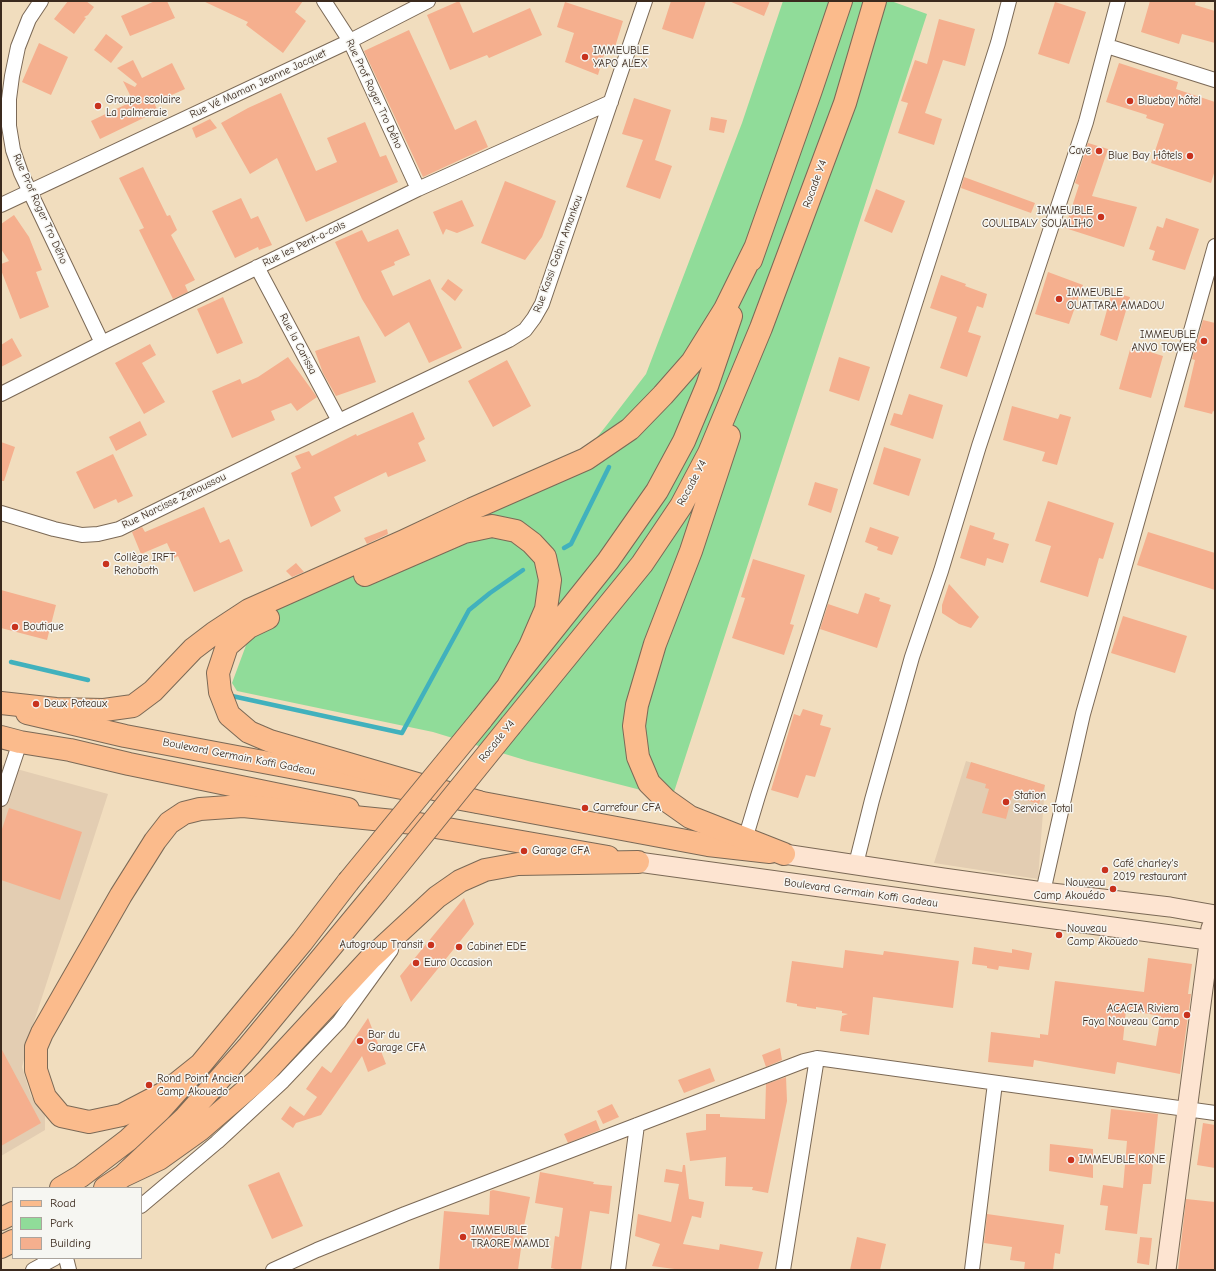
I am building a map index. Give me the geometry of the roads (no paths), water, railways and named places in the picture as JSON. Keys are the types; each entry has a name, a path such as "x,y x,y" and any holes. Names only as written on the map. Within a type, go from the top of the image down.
{"main road":[{"path":"63,1187 81,1176 128,1140 160,1110 202,1064 608,561 657,491 684,441 707,386 841,1"},
{"name":"Rocade Y4","path":"123,1176 185,1118 249,1046 377,891 642,564 681,506 709,453 761,328 845,103 875,1"},
{"path":"1,703 56,709 104,710 133,706 153,691 193,649 214,632 249,610 586,459 630,429 692,362 725,309 756,246"},
{"path":"761,328 720,466 691,551 646,673 637,705 634,726 638,757 649,782 666,800 690,817 744,844 784,854 943,878 1214,914 1212,941 1187,1109 1166,1270"},
{"path":"508,686 530,646 546,609 550,580 545,557 532,543 516,531 492,526 464,532 249,627 227,646 218,673 220,692 229,715 249,732 270,741 478,802 708,845 744,844"},
{"name":"Boulevard Germain Koffi Gadeau","path":"1,707 125,736 478,802"},
{"path":"11,739 70,750 414,823"},
{"path":"202,1064 166,1092 122,1115 89,1122 61,1116 45,1097 36,1070 36,1047 42,1033 120,895 155,841 169,823 184,813 200,808 242,806 414,823"},
{"name":"Boulevard Germain Koffi Gadeau","path":"414,823 638,862 1212,941"},
{"path":"106,1187 123,1176 158,1158 201,1129 260,1079 370,959 437,897 460,881 485,870 518,864 638,862"},
{"path":"1,1219 12,1214"},
{"path":"1,1247 12,1242"}],"street":[{"name":"Rue Prof Roger Tro Dého","path":"41,1 29,19 6,75 9,99 9,126 13,150 21,173 102,343"},
{"name":"Rue Prof Roger Tro Dého","path":"324,1 350,41 418,190"},
{"name":"Rue Vé Maman Jeanne Jacquet","path":"1,205 350,41 428,1"},
{"name":"Rue Kassi Gabin Amankou","path":"339,421 504,342 525,330 534,318 542,304 645,1"},
{"path":"744,844 998,43 1009,1"},
{"path":"856,864 872,800 912,657 942,571 979,446 1086,122 1118,1"},
{"path":"1106,46 1215,80"},
{"name":"Rue les Pent-a-cols","path":"1,394 257,267 418,190 611,102"},
{"path":"1043,892 1083,714 1215,246"},
{"name":"Rue la Carissa","path":"257,267 339,421"},
{"name":"Rue Narcisse Zehoussou","path":"1,513 54,529 82,535 98,534 119,529 339,421"},
{"path":"1,799 11,739"},
{"path":"142,1205 217,1142 283,1081 339,1022 411,921"},
{"path":"273,1270 317,1250 398,1217 804,1061 817,1058 1215,1113"},
{"path":"783,1270 817,1058"},
{"path":"972,1270 995,1083"},
{"path":"618,1270 637,1125"},
{"path":"33,1270 53,1259"},
{"path":"66,1259 69,1270"}],"waterway":[{"path":"564,548 571,544 609,467"},
{"path":"232,696 402,733 469,610 523,570"},
{"path":"11,662 88,680"}],"place":[{"name":"IMMEUBLE YAPO ALEX","path":"585,57"},
{"name":"Bluebay hôtel","path":"1130,101"},
{"name":"Groupe scolaire La palmeraie","path":"98,106"},
{"name":"Cave","path":"1099,151"},
{"name":"Blue Bay Hôtels","path":"1190,156"},
{"name":"IMMEUBLE COULIBALY SOUALIHO","path":"1101,217"},
{"name":"IMMEUBLE OUATTARA AMADOU","path":"1059,299"},
{"name":"IMMEUBLE ANVO TOWER","path":"1204,341"},
{"name":"Collège IRFT Rehoboth","path":"106,564"},
{"name":"Boutique","path":"15,627"},
{"name":"Deux Poteaux","path":"36,704"},
{"name":"Station Service Total","path":"1006,802"},
{"name":"Carrefour CFA","path":"585,808"},
{"name":"Garage CFA","path":"524,851"},
{"name":"Café charley's 2019 restaurant","path":"1105,870"},
{"name":"Nouveau Camp Akouédo","path":"1113,889"},
{"name":"Nouveau Camp Akouedo","path":"1059,935"},
{"name":"Autogroup Transit","path":"431,945"},
{"name":"Cabinet EDE","path":"459,947"},
{"name":"Euro Occasion","path":"416,963"},
{"name":"ACACIA Riviera Faya Nouveau Camp","path":"1187,1015"},
{"name":"Bar du Garage CFA","path":"360,1041"},
{"name":"Rond Point Ancien Camp Akouedo","path":"149,1085"},
{"name":"IMMEUBLE KONE","path":"1071,1160"},
{"name":"IMMEUBLE TRAORE MAMDI","path":"463,1237"}]}
